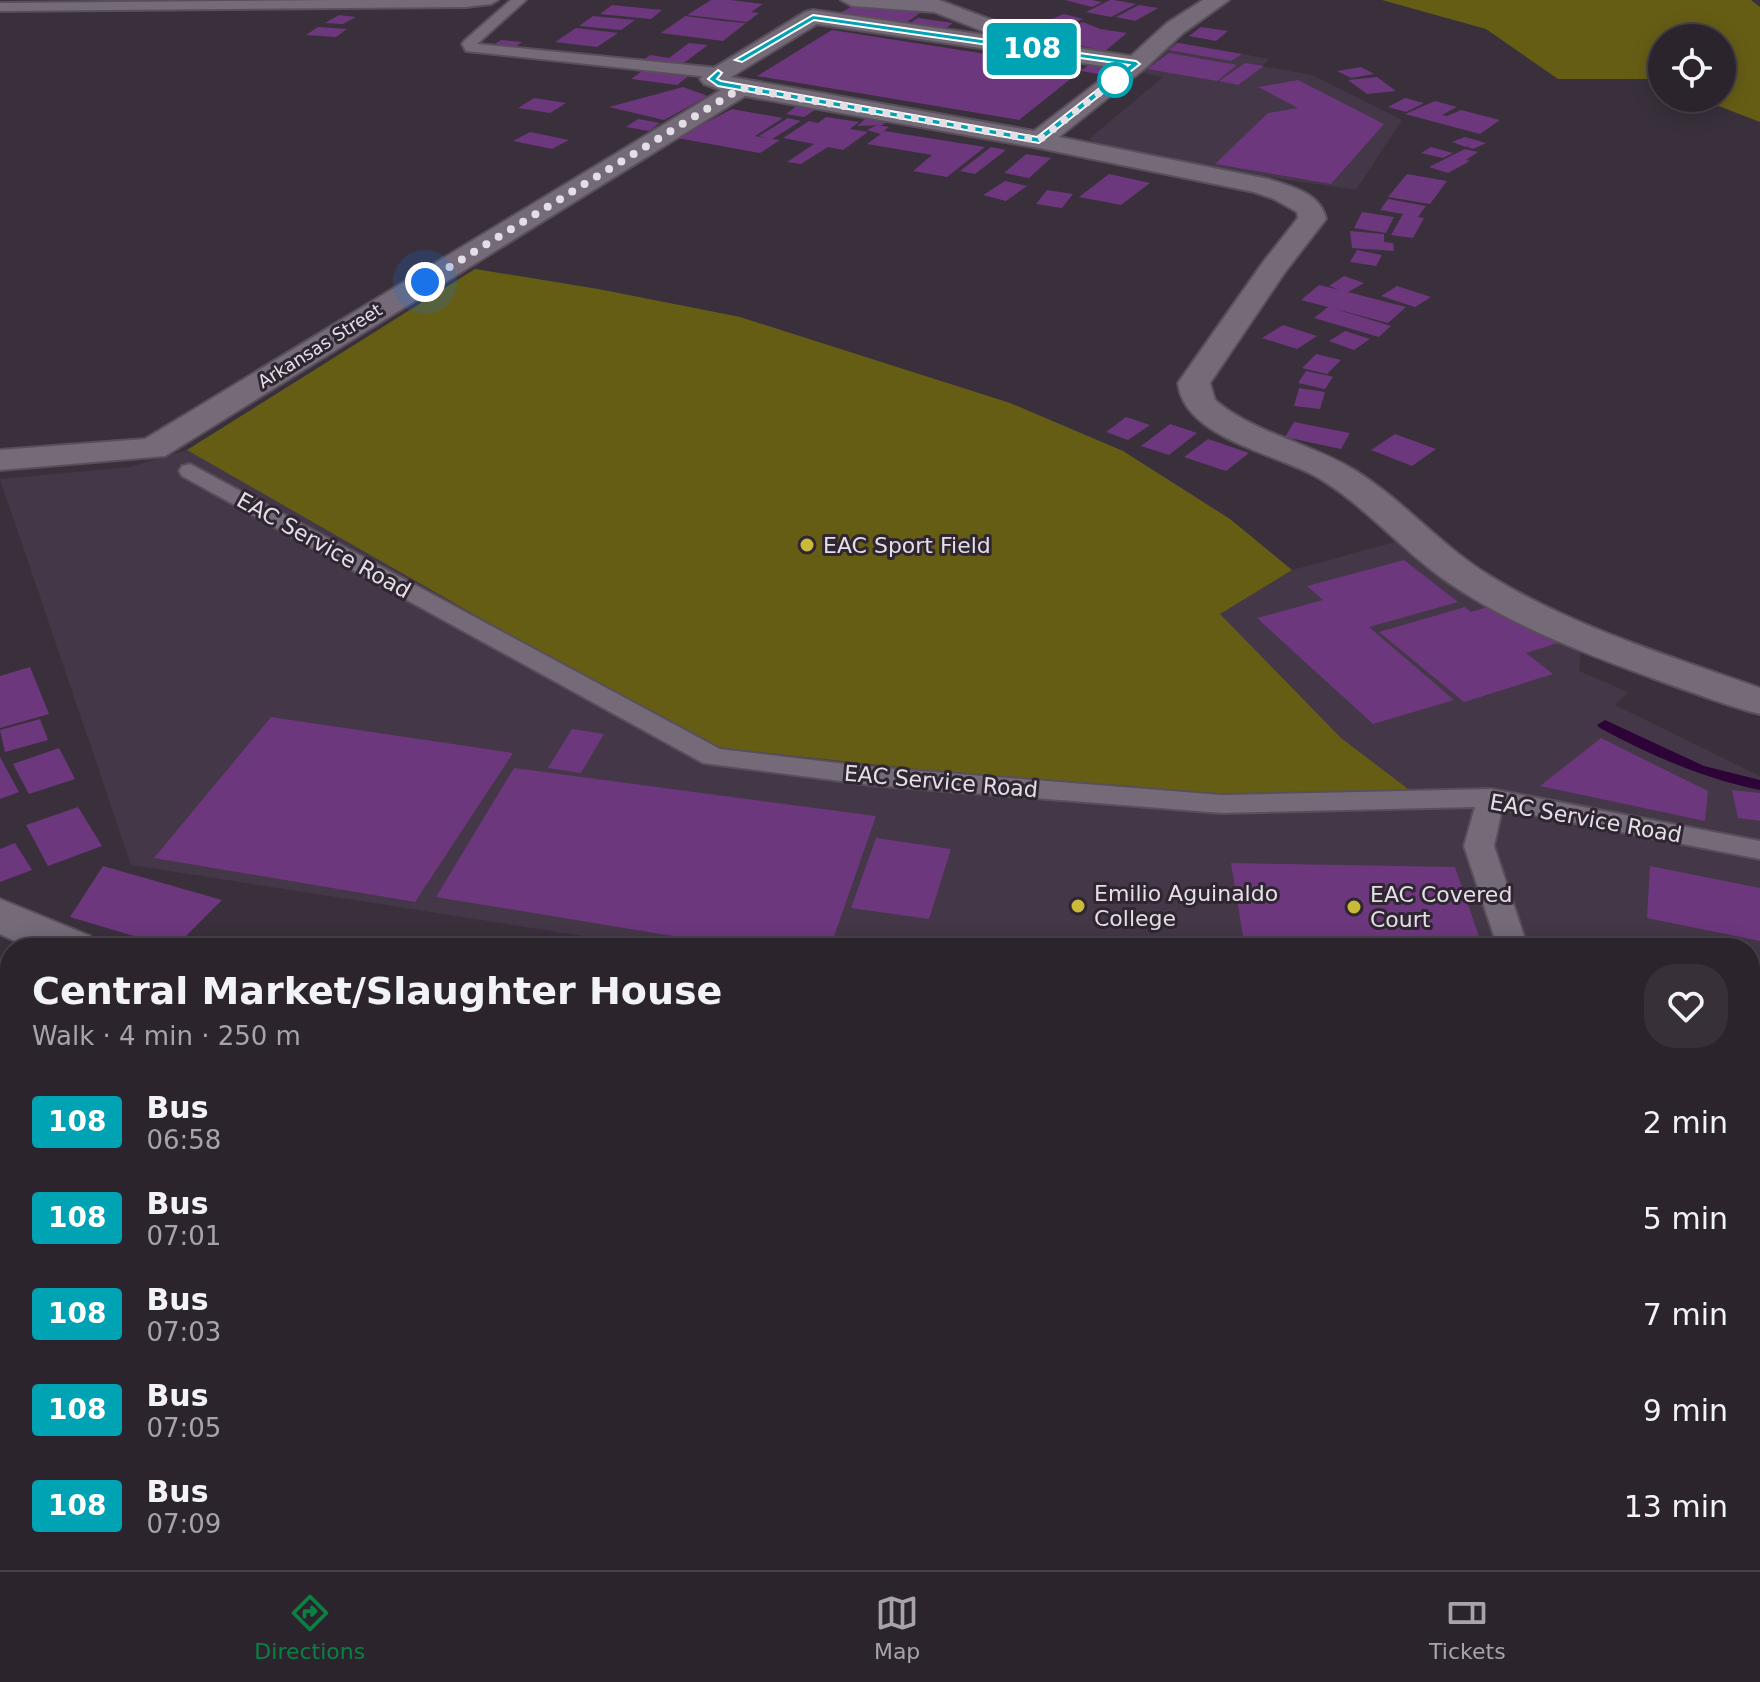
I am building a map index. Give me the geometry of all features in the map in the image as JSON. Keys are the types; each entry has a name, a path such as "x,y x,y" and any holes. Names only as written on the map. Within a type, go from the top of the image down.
{"street":[{"path":"845,0 713,76 714,81 1039,140 1258,185 1284,193 1310,208 1312,219 1303,233 1274,267 1194,383 1195,395 1204,408 1223,421 1325,467 1354,485 1477,585 1562,630 1760,702"},
{"path":"852,0 937,6 1055,52"},
{"path":"1039,140 1124,62 1160,21 1194,0"},
{"path":"813,17 1124,62 1218,0"},
{"name":"Arkansas Street","path":"0,460 153,449 741,88"},
{"path":"0,915 51,938"}],"lane":[{"path":"0,7 273,7 491,0"},
{"path":"519,0 469,44 471,48 718,73"},
{"path":"466,3 502,15"},
{"name":"EAC Service Road","path":"190,471 713,757 871,776 1222,804 1491,798 1760,850"},
{"path":"1491,798 1479,846 1510,938"}],"shaded area":[{"path":"1382,0 1751,0 1760,7 1760,122 1734,112 1736,24 1648,24 1648,79 1558,79 1486,29"},
{"path":"1176,42 1270,59 1261,66 1312,75 1402,120 1356,190 1182,164 1100,145 1089,139 1163,77 1139,72"},
{"name":"Emilio Aguinaldo College","path":"475,269 740,317 1010,403 1123,451 1230,519 1292,570 1417,536 1582,639 1579,671 1628,692 1615,705 1760,776 1760,938 596,938 131,865 0,479 130,467 187,450"},
{"name":"EAC Sport Field","path":"475,269 740,317 1010,403 1123,451 1230,519 1292,570 1220,614 1341,738 1412,792 1223,794 925,770 704,746 187,450"}],"building":[{"path":"711,0 763,4 751,12 759,13 747,22 687,15"},
{"path":"1065,0 1092,0 1102,2 1092,7"},
{"path":"1110,0 1136,4 1111,17 1086,12"},
{"path":"856,4 920,13 903,25 837,15"},
{"path":"612,5 662,10 651,19 600,14"},
{"path":"1139,5 1158,8 1135,21 1116,17"},
{"path":"1064,14 1083,19 1044,35 1024,30"},
{"path":"339,15 356,17 343,24 325,23"},
{"path":"593,16 635,20 621,30 579,26"},
{"path":"685,16 746,23 723,41 661,33"},
{"path":"918,18 953,23 943,30 907,25"},
{"path":"1083,22 1100,29 1127,33 1105,51 1045,38"},
{"path":"318,27 347,29 336,37 306,35"},
{"path":"1201,27 1228,31 1216,41 1189,36"},
{"path":"576,28 618,33 597,47 555,42"},
{"path":"832,30 1083,69 1019,120 757,76"},
{"path":"501,40 522,42 511,50 489,48"},
{"path":"689,43 708,45 681,65 642,61 650,55 669,58"},
{"path":"1178,43 1242,54 1231,61 1168,50"},
{"path":"1169,53 1237,65 1217,81 1147,69"},
{"path":"1245,63 1264,66 1238,85 1219,81"},
{"path":"1090,64 1106,68 1099,74 1081,71"},
{"path":"1361,67 1374,74 1351,78 1337,71"},
{"path":"645,69 690,75 677,85 631,79"},
{"path":"1377,77 1396,91 1367,94 1348,80"},
{"path":"1298,80 1384,124 1331,184 1215,164 1268,113 1298,108 1258,87"},
{"path":"683,87 708,96 664,120 609,107"},
{"path":"534,98 566,103 550,113 518,108"},
{"path":"1405,98 1424,103 1406,112 1388,107"},
{"path":"1435,101 1457,107 1442,115 1461,110 1500,120 1480,134 1405,114"},
{"path":"798,105 818,108 804,117 786,114"},
{"path":"732,109 783,118 755,136 771,139 759,136 788,118 801,121 772,139 780,140 760,153 677,138"},
{"path":"869,116 890,120 882,125 857,126"},
{"path":"826,117 859,122 850,129 868,132 843,150 828,147 801,164 787,162 814,144 783,138 809,121 818,123"},
{"path":"638,119 660,123 649,131 626,127"},
{"path":"877,125 889,127 884,131 985,147 947,177 913,171 932,155 867,144 881,134 867,130"},
{"path":"530,132 569,140 552,149 513,141"},
{"path":"1465,137 1486,143 1473,149 1467,147 1472,144 1466,147 1452,142"},
{"path":"991,147 1006,150 975,174 960,171"},
{"path":"1431,147 1453,153 1443,158 1421,153"},
{"path":"1465,149 1478,152 1466,160 1470,161 1448,173 1429,167"},
{"path":"1026,154 1051,158 1029,178 1004,173"},
{"path":"1109,174 1150,183 1121,205 1079,197"},
{"path":"1407,174 1447,181 1430,204 1388,197"},
{"path":"1005,181 1027,186 1006,201 983,195"},
{"path":"1047,190 1073,194 1062,208 1036,204"},
{"path":"1388,199 1426,206 1418,217 1424,218 1413,238 1391,235 1403,214 1380,210"},
{"path":"1362,212 1394,217 1386,233 1354,228"},
{"path":"1350,231 1384,234 1384,242 1393,243 1394,251 1352,248"},
{"path":"1357,250 1382,255 1376,266 1350,262"},
{"path":"1344,276 1364,283 1348,292 1406,307 1388,323 1332,308 1391,326 1379,337 1314,318 1328,307 1301,300 1319,285 1340,290 1329,286"},
{"path":"1397,286 1431,297 1415,307 1381,296"},
{"path":"1283,325 1317,336 1297,349 1262,338"},
{"path":"1345,331 1370,339 1354,350 1329,341"},
{"path":"1316,354 1341,360 1327,374 1302,368"},
{"path":"1306,371 1333,377 1325,389 1298,383"},
{"path":"1299,388 1325,392 1320,409 1294,406"},
{"path":"1126,417 1150,425 1128,440 1106,432"},
{"path":"1294,422 1350,433 1341,449 1285,437"},
{"path":"1170,424 1197,433 1169,455 1141,446"},
{"path":"1395,434 1436,449 1412,466 1371,450"},
{"path":"1208,439 1249,453 1226,471 1184,457"},
{"path":"1404,560 1458,602 1369,627 1454,700 1373,724 1257,618 1323,600 1307,586"},
{"path":"1507,601 1561,642 1526,653 1553,674 1464,702 1379,632 1465,607 1471,612"},
{"path":"30,667 49,714 0,728 0,676"},
{"path":"271,717 513,753 415,902 154,858"},
{"path":"40,719 48,740 5,752 0,730"},
{"path":"572,729 604,734 581,773 548,768"},
{"path":"1601,738 1708,791 1705,821 1540,786"},
{"path":"59,748 75,779 29,794 13,764"},
{"path":"0,757 19,792 0,799"},
{"path":"514,768 876,816 833,938 685,938 436,897"},
{"path":"1732,790 1760,793 1760,821 1738,818"},
{"path":"78,807 102,846 48,866 26,825"},
{"path":"876,838 951,849 929,919 851,908"},
{"path":"15,843 32,870 0,882 0,849"},
{"name":"EAC Covered Court","path":"1231,863 1455,867 1480,938 1243,938"},
{"path":"103,866 222,900 184,938 140,938 70,917"},
{"path":"1650,866 1760,888 1760,938 1745,938 1647,918"}],"waterway":[{"path":"1605,725 1699,769 1760,785"}],"bus line":[{"name":"108","path":"718,73 712,79 718,83 1039,140 1136,64 813,17 739,60"}],"place":[{"name":"EAC Sport Field","path":"807,545"},
{"name":"Emilio Aguinaldo College","path":"1078,906"},
{"name":"EAC Covered Court","path":"1354,907"}],"route":[{"path":"425,282 741,88 1039,140 1115,80"}]}
